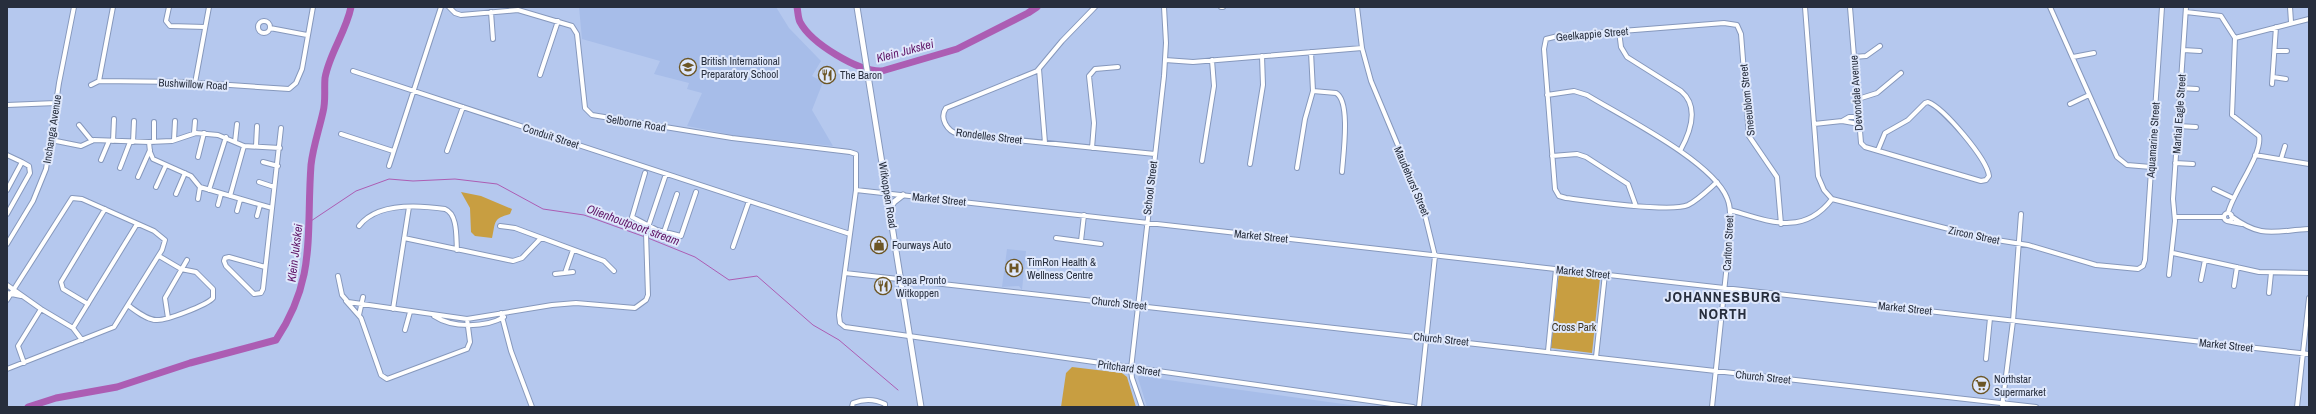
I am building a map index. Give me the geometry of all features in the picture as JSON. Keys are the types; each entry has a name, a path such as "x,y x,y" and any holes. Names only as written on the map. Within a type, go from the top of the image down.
{"main road":[{"name":"Witkoppen Road","path":"857,7 921,407"},
{"path":"890,210 894,202 903,195"}],"street":[{"name":"Inchanga Avenue","path":"7,244 40,186 51,140 56,103 74,7"},
{"path":"99,81 113,7"},
{"path":"168,7 166,21 170,26 205,27"},
{"path":"194,84 209,7"},
{"path":"270,28 307,35 313,7"},
{"path":"389,166 441,7"},
{"name":"Selborne Road","path":"449,7 460,15 519,8 572,26 576,32 584,105 588,113 592,115 725,137 850,152 856,154 858,160 856,190"},
{"path":"1045,143 1039,69 1062,41 1095,7"},
{"name":"School Street","path":"1142,407 1132,378 1131,368 1165,60 1164,7"},
{"name":"Maudehurst Street","path":"1356,7 1362,48 1373,88 1429,221 1435,256 1428,338 1419,407"},
{"path":"1730,210 1781,224 1794,223 1818,213 1832,199 1825,193 1819,181 1805,7"},
{"name":"Devondale Avenue","path":"1850,7 1858,99 1858,124 1861,143 1878,150 1977,180 1986,180 1989,176 1987,168 1973,145 1930,102 1925,102 1908,120 1886,133 1878,150"},
{"path":"2050,7 2119,160 2130,166 2151,167"},
{"name":"Aquamarine Street","path":"2138,269 2143,266 2145,260 2162,7"},
{"path":"2290,7 2291,22"},
{"path":"2175,219 2231,219 2230,215 2233,198 2255,155 2260,141 2259,136 2232,115 2235,38 2221,16 2186,9"},
{"name":"Martial Eagle Street","path":"2169,275 2173,253 2175,219 2172,202 2186,9"},
{"path":"492,12 493,40"},
{"path":"2235,38 2291,22 2309,19"},
{"path":"540,75 558,21"},
{"name":"Geelkappie Street","path":"1636,206 1564,198 1558,194 1556,190 1552,156 1544,46 1548,38 1729,22"},
{"name":"Sneeublom Street","path":"1729,22 1737,25 1740,30 1749,136 1776,173 1781,224"},
{"path":"2272,84 2276,27"},
{"path":"1619,31 1621,46 1627,57 1681,91 1687,98 1690,107 1691,128 1680,151"},
{"name":"Bushwillow Road","path":"91,85 99,81 194,84 281,90 289,89 294,86 302,69 307,35"},
{"path":"1854,57 1866,56 1880,46"},
{"path":"1165,60 1189,62 1362,48"},
{"path":"2183,50 2200,51"},
{"path":"2275,51 2287,51"},
{"path":"1296,168 1312,91 1311,52"},
{"path":"2073,57 2094,53"},
{"path":"1250,164 1263,83 1262,56"},
{"path":"1202,161 1214,86 1212,60"},
{"path":"1092,148 1094,124 1089,76 1095,69 1118,67"},
{"name":"Rondelles Street","path":"1039,69 949,106 944,113 947,129 954,133 1155,154"},
{"name":"Conduit Street","path":"353,71 850,234"},
{"path":"1858,99 1877,93 1901,73"},
{"path":"2273,77 2286,79"},
{"path":"2180,88 2197,89"},
{"path":"1312,91 1336,93 1342,99 1345,134 1342,172"},
{"name":"Carlton Street","path":"1548,95 1574,91 1584,94 1680,151 1700,166 1717,182 1727,199 1730,210 1730,235 1726,289 1712,407"},
{"path":"2070,104 2089,96"},
{"path":"7,105 56,103"},
{"path":"447,151 463,107"},
{"path":"1814,124 1842,121 1858,116"},
{"path":"101,160 111,141 114,119"},
{"path":"120,168 132,142 134,121"},
{"path":"174,140 175,121"},
{"path":"194,133 195,121"},
{"path":"1842,121 1858,124"},
{"path":"138,177 150,150 154,122"},
{"path":"235,142 237,124"},
{"path":"79,125 92,141"},
{"path":"256,146 257,126"},
{"path":"2178,126 2196,127"},
{"path":"265,267 229,257 224,259 226,266 256,295 262,292 265,267 272,208 274,187 278,166 281,128"},
{"path":"51,140 81,146 92,141 152,142 174,140 194,133 204,133 226,138 244,146 280,148"},
{"path":"198,158 204,133"},
{"path":"341,134 393,151"},
{"path":"209,190 226,138"},
{"path":"230,196 244,146"},
{"path":"2281,159 2285,146"},
{"path":"150,150 153,159 193,177 200,187 240,200 272,208"},
{"path":"1552,156 1580,154 1586,157 1628,184 1636,206 1684,206 1717,182"},
{"path":"7,155 29,166 30,173 7,214"},
{"path":"2255,155 2309,164"},
{"path":"7,190 22,162"},
{"path":"263,162 278,166"},
{"path":"2175,163 2193,164"},
{"path":"156,187 166,165"},
{"path":"176,194 185,173"},
{"path":"645,173 631,216 634,220 664,232 681,236 696,192"},
{"path":"346,301 410,312 467,319 544,306 576,303 631,309 639,306 646,300 648,291 645,242 646,233 666,174"},
{"path":"259,182 274,187"},
{"path":"198,199 200,187"},
{"path":"2214,189 2233,198"},
{"path":"845,273 856,190"},
{"name":"Market Street","path":"856,190 2309,354"},
{"path":"218,204 221,194"},
{"path":"664,232 677,194"},
{"path":"7,300 9,294 15,289 72,198 82,199 137,224 162,236 166,242 129,306 114,326 7,369"},
{"name":"Zircon Street","path":"1832,199 1984,238 2018,243 2096,265 2138,269"},
{"path":"237,211 240,200"},
{"path":"733,247 749,201"},
{"path":"257,216 260,205"},
{"path":"359,226 368,217 394,207 442,209 450,212 453,217 457,250"},
{"path":"393,309 409,207"},
{"path":"88,304 65,290 61,284 62,278 105,210"},
{"path":"2002,405 2013,321 2021,214"},
{"path":"1081,241 1084,215"},
{"path":"2225,219 2230,215"},
{"path":"2230,215 2242,224"},
{"path":"2225,219 2263,232 2309,229"},
{"path":"73,328 137,224"},
{"path":"500,226 515,228 606,262 614,271"},
{"path":"404,238 514,261 522,258 541,238"},
{"path":"1056,238 1101,244"},
{"path":"565,273 573,250"},
{"path":"2173,253 2271,273 2309,273"},
{"path":"129,306 153,320 168,318 213,299 215,294 214,289 196,272 181,269 159,256"},
{"path":"168,318 164,300 187,260"},
{"path":"2201,280 2205,260"},
{"path":"2234,286 2237,267"},
{"path":"1548,351 1556,269"},
{"path":"555,274 573,272"},
{"name":"Church Street","path":"845,273 1596,356 2002,405 2036,407"},
{"name":"Pritchard Street","path":"845,273 838,317 840,323 845,327 911,338 1413,407"},
{"path":"2269,293 2271,273"},
{"path":"1596,356 1605,274"},
{"path":"338,276 342,295 359,315 381,375 387,379 467,349 470,342 467,319"},
{"path":"7,285 15,289 21,296 73,328 82,340"},
{"path":"9,294 21,296"},
{"path":"359,315 363,297"},
{"path":"2297,407 2309,298"},
{"path":"24,363 18,346 41,309"},
{"path":"405,330 410,312"},
{"path":"500,313 510,351 532,407"},
{"path":"433,315 441,320 467,325 477,325 502,318 509,313"},
{"path":"1986,358 1990,318"},
{"path":"852,407 854,402 863,400 881,402 885,404 885,407"}],"shaded area":[{"path":"579,7 776,7 789,28 821,61 812,76 823,82 812,110 833,146 738,136 687,126 702,93 687,89 689,83 654,74 660,61 582,39"},
{"name":"TimRon Health & Wellness Centre","path":"1007,249 1026,251 1022,290 1019,286 1002,287"},
{"path":"1139,376 1365,407 1147,407 1138,378"}],"green space":[{"path":"461,192 481,196 512,209 510,214 497,220 492,238 475,236 471,232 470,208"},
{"name":"Cross Park","path":"1559,272 1600,278 1592,353 1551,348"},
{"path":"1072,367 1122,373 1127,377 1136,407 1061,407 1066,373"}],"waterway":[{"name":"Klein Jukskei","path":"28,407 56,398 117,387 190,363 276,340 289,318 304,276 309,234 311,165 324,108 325,78 330,60 349,16 351,7"},
{"name":"Klein Jukskei","path":"797,7 800,22 814,39 824,47 836,55 861,67 882,71 957,49 1037,7"},
{"name":"Olienhoutpoort stream","path":"308,223 356,191 389,179 413,181 455,179 497,184 543,209 584,215 645,237"},
{"name":"Olienhoutpoort stream","path":"648,238 695,257 729,280 757,276 813,325 839,340 898,390"}],"place":[{"name":"British International Preparatory School","path":"688,67"},
{"name":"The Baron","path":"827,75"},
{"name":"Fourways Auto","path":"879,245"},
{"name":"TimRon Health & Wellness Centre","path":"1014,268"},
{"name":"Papa Pronto Witkoppen","path":"883,286"},
{"name":"Northstar Supermarket","path":"1981,385"}],"district":[{"name":"JOHANNESBURG NORTH","path":"1723,304"}]}
